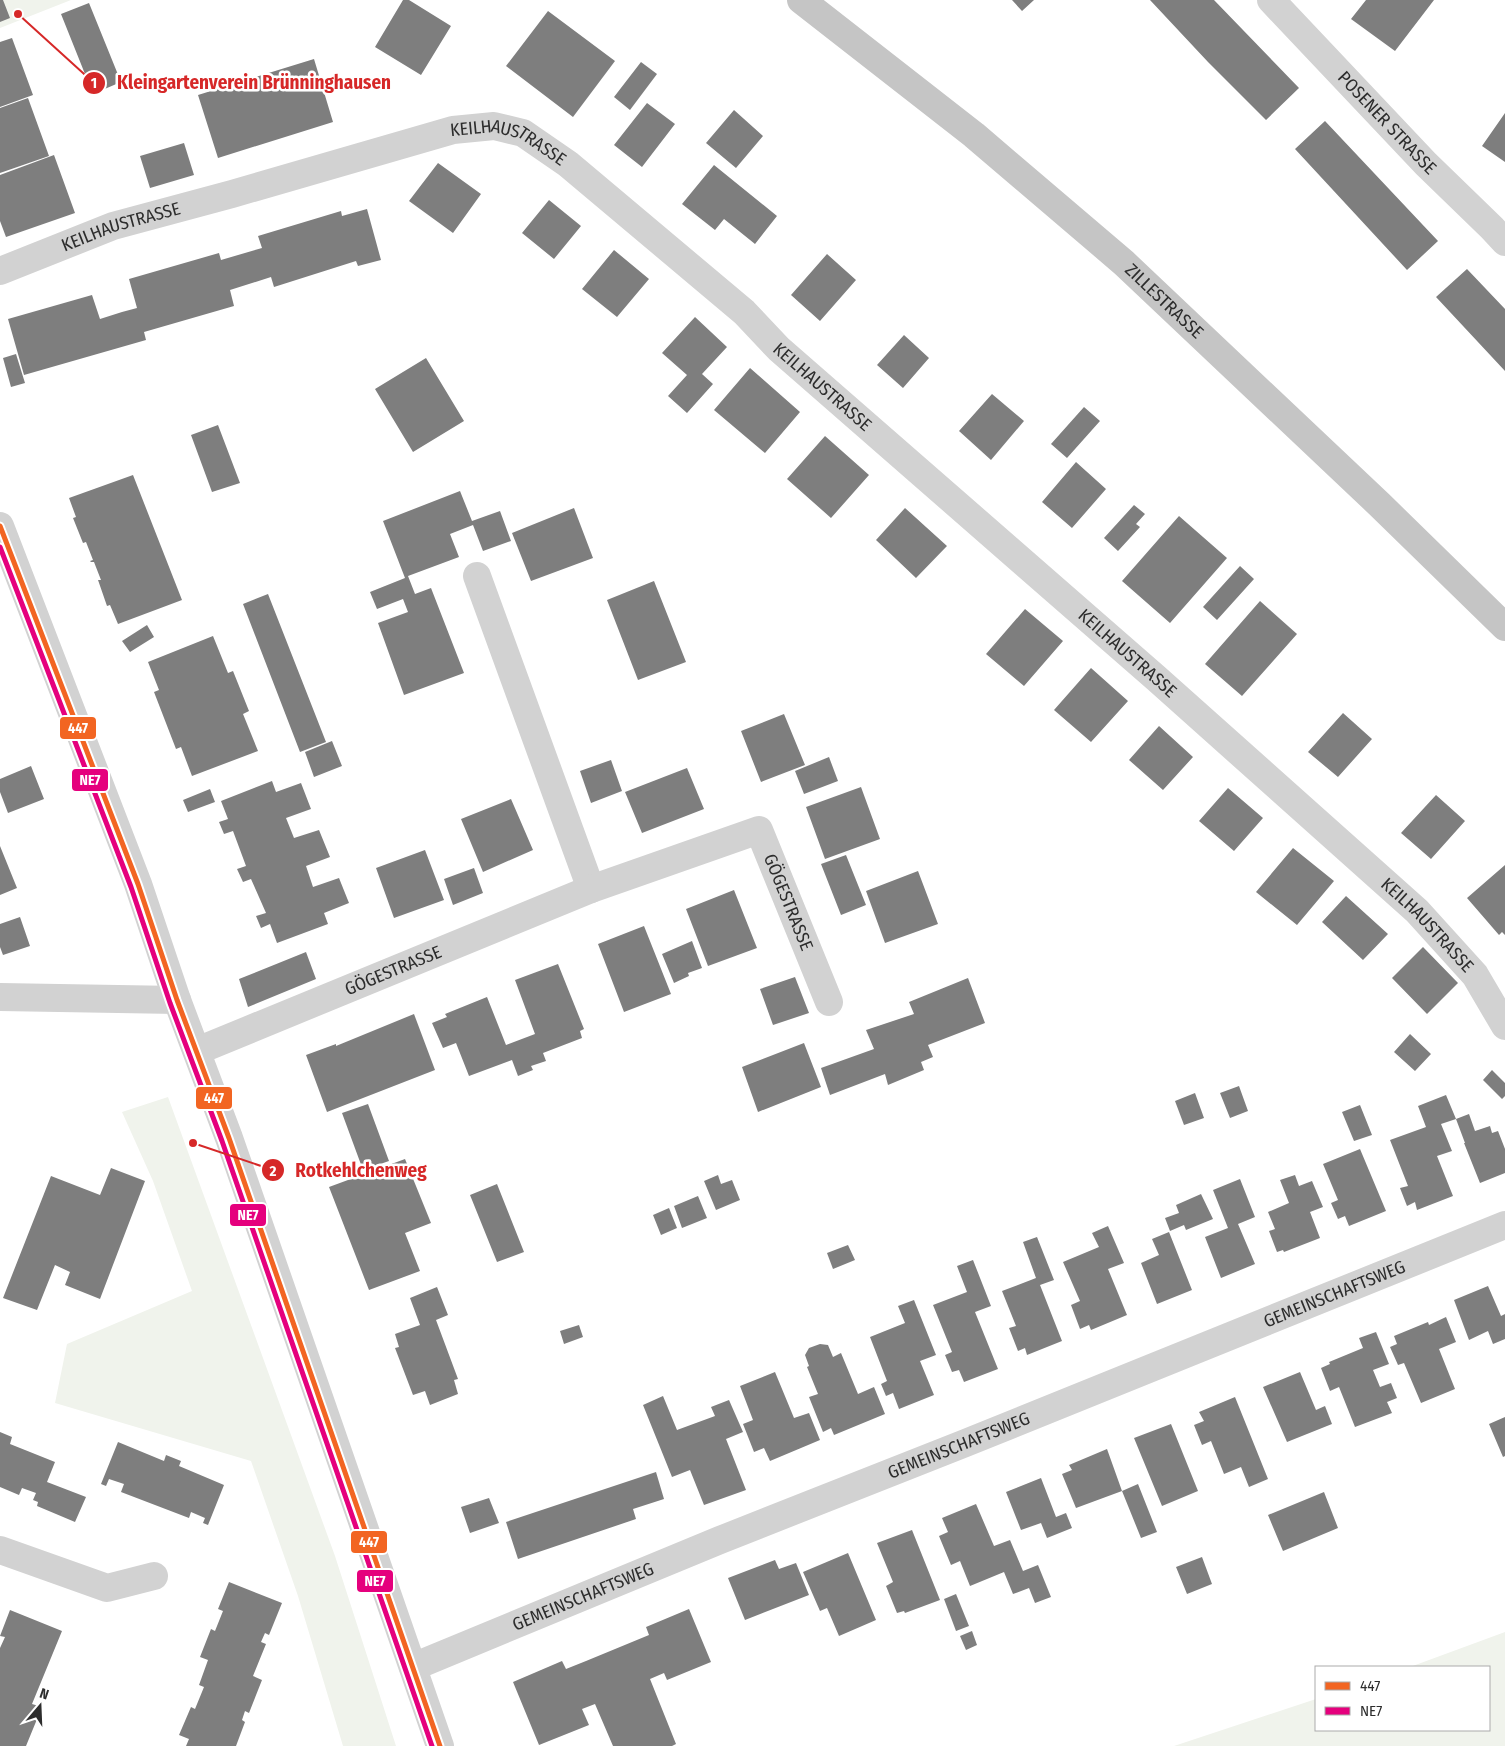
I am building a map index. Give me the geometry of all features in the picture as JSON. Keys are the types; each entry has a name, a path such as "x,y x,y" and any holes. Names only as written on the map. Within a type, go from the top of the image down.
{"main road":[{"name":"ZILLESTRASSE","path":"801,0 974,135 1124,263 1380,504 1505,627"}],"street":[{"name":"POSENER STRASSE","path":"1271,0 1426,164 1505,242"},
{"name":"KEILHAUSTRASSE","path":"0,271 113,226 232,194 453,130 494,126 523,133 568,164 744,312 779,349 1163,685 1417,911 1475,975 1505,1026"},
{"path":"0,526 138,884 177,1000 233,1147 414,1666 440,1746"},
{"path":"477,576 591,890"},
{"name":"GÖGESTRASSE","path":"197,1051 591,890 759,830 829,1002"},
{"path":"0,997 177,1000"},
{"name":"GEMEINSCHAFTSWEG","path":"414,1666 720,1540 972,1441 1505,1225"},
{"path":"0,1550 107,1588 154,1576"}],"shaded area":[{"path":"0,0 71,0 0,28"},
{"path":"168,1097 335,1556 396,1746 343,1746 298,1596 251,1461 55,1403 67,1344 192,1291 153,1181 122,1112"},
{"path":"1505,1632 1505,1746 1174,1746 1315,1699 1315,1731 1490,1731 1490,1666 1413,1666"}],"building":[{"path":"0,0 3,0 10,18 0,22"},
{"path":"403,0 409,0 451,26 421,75 375,47"},
{"path":"1012,0 1034,0 1022,11"},
{"path":"1150,0 1214,0 1299,88 1266,120"},
{"path":"1366,0 1434,0 1395,51 1351,19"},
{"path":"89,3 121,82 93,94 61,14"},
{"path":"548,11 615,61 573,117 506,66"},
{"path":"12,38 33,95 0,107 0,42"},
{"path":"314,59 333,122 218,158 198,95"},
{"path":"641,62 657,74 630,110 614,97"},
{"path":"28,98 49,156 0,173 0,108"},
{"path":"647,103 675,124 642,167 614,145"},
{"path":"734,110 763,136 736,168 706,143"},
{"path":"1505,113 1505,162 1482,146"},
{"path":"1325,121 1438,241 1407,270 1295,149"},
{"path":"184,143 194,175 150,188 140,156"},
{"path":"54,155 75,213 6,237 0,221 0,175"},
{"path":"438,163 481,194 453,233 409,201"},
{"path":"714,165 777,216 755,244 724,219 715,230 682,204"},
{"path":"549,200 581,226 554,259 522,233"},
{"path":"367,209 381,260 358,266 356,261 274,287 271,277 230,290 234,306 144,332 146,340 24,375 8,319 92,295 100,319 137,308 129,279 219,253 221,260 262,248 258,236 341,211 342,216"},
{"path":"614,250 649,279 617,317 582,289"},
{"path":"827,254 856,280 820,321 791,295"},
{"path":"1467,269 1505,309 1505,371 1436,297"},
{"path":"695,317 727,347 702,374 713,384 687,413 668,396 687,375 662,353"},
{"path":"904,335 929,358 903,388 877,365"},
{"path":"16,354 25,383 11,387 3,358"},
{"path":"426,358 464,421 413,452 375,389"},
{"path":"750,368 800,412 765,453 714,410"},
{"path":"992,394 1024,421 991,460 959,431"},
{"path":"1084,407 1100,421 1067,458 1051,444"},
{"path":"218,425 240,483 212,492 191,435"},
{"path":"825,436 869,475 831,518 787,479"},
{"path":"1076,462 1106,489 1072,528 1042,502"},
{"path":"133,475 182,600 118,624 110,605 107,606 98,580 101,580 94,562 90,561 93,560 86,542 83,543 73,518 76,517 69,498"},
{"path":"460,491 472,521 500,511 511,541 483,551 473,525 450,534 459,557 408,576 415,594 431,588 464,673 404,695 378,623 408,612 403,599 377,609 370,592 405,578 383,521"},
{"path":"1134,505 1145,514 1136,524 1140,527 1118,551 1104,538"},
{"path":"574,508 593,558 531,581 512,533"},
{"path":"905,508 947,546 916,578 876,540"},
{"path":"1179,516 1227,558 1170,623 1122,581"},
{"path":"1240,566 1254,579 1217,620 1203,607"},
{"path":"654,581 686,662 638,680 607,600"},
{"path":"268,594 326,742 300,752 243,604"},
{"path":"1260,601 1297,634 1242,696 1205,664"},
{"path":"1025,609 1063,641 1024,686 986,654"},
{"path":"147,625 154,637 130,652 122,641"},
{"path":"213,636 228,673 233,671 249,711 243,714 258,751 192,776 181,747 176,749 154,692 159,690 148,662"},
{"path":"1091,668 1128,701 1091,742 1054,710"},
{"path":"1343,713 1372,739 1338,777 1308,752"},
{"path":"784,714 805,765 761,782 741,731"},
{"path":"1159,726 1193,757 1163,790 1129,760"},
{"path":"332,741 342,766 314,777 305,752"},
{"path":"829,757 838,781 804,794 795,771"},
{"path":"611,760 622,791 591,803 580,771"},
{"path":"31,766 44,799 8,813 0,792 0,779"},
{"path":"687,768 704,809 642,833 625,792"},
{"path":"272,781 276,792 301,783 311,809 286,818 294,838 319,830 330,857 306,866 313,887 339,878 349,903 324,913 328,924 277,943 270,924 261,928 256,916 266,913 251,879 243,882 237,869 246,866 233,831 224,834 219,822 228,819 221,801"},
{"path":"861,787 880,839 825,859 806,807"},
{"path":"1228,788 1263,818 1234,851 1199,821"},
{"path":"210,789 215,802 188,812 183,800"},
{"path":"1436,795 1465,821 1431,859 1401,833"},
{"path":"511,799 533,850 483,872 461,819"},
{"path":"0,846 17,888 0,895"},
{"path":"1293,848 1334,881 1297,925 1256,892"},
{"path":"425,850 444,900 394,918 376,868"},
{"path":"846,855 866,905 841,915 821,864"},
{"path":"1505,865 1505,935 1502,932 1499,935 1467,898"},
{"path":"474,868 483,893 453,905 444,879"},
{"path":"918,871 938,924 885,943 866,891"},
{"path":"734,890 757,948 708,966 686,909"},
{"path":"1346,896 1388,934 1363,960 1322,922"},
{"path":"20,917 30,946 3,955 0,947 0,924"},
{"path":"644,926 671,994 624,1012 598,944"},
{"path":"692,941 702,968 688,973 689,976 674,983 662,954"},
{"path":"1423,947 1458,983 1427,1014 1392,978"},
{"path":"306,952 316,979 248,1007 239,979"},
{"path":"558,964 584,1029 580,1031 582,1038 543,1053 546,1061 531,1066 533,1070 518,1076 512,1060 469,1076 456,1043 443,1048 432,1023 447,1017 445,1014 487,997 506,1045 535,1034 515,980"},
{"path":"795,977 809,1013 773,1025 760,989"},
{"path":"968,978 985,1023 928,1045 933,1057 921,1062 924,1070 888,1085 885,1074 830,1095 821,1068 874,1049 866,1030 914,1014 909,1002"},
{"path":"414,1014 435,1070 327,1112 306,1055 336,1044 336,1046"},
{"path":"1410,1034 1431,1054 1415,1071 1394,1052"},
{"path":"804,1043 821,1087 758,1112 742,1067"},
{"path":"1492,1070 1505,1083 1505,1096 1502,1099 1483,1080"},
{"path":"1239,1086 1248,1111 1230,1118 1220,1093"},
{"path":"1195,1093 1204,1118 1184,1125 1175,1101"},
{"path":"1446,1095 1456,1119 1441,1124 1452,1151 1437,1156 1453,1196 1417,1210 1415,1202 1407,1206 1400,1188 1408,1186 1390,1140 1426,1127 1418,1106"},
{"path":"368,1104 389,1161 363,1170 342,1113"},
{"path":"1360,1105 1372,1135 1354,1141 1342,1112"},
{"path":"1469,1114 1475,1131 1490,1126 1492,1133 1498,1131 1505,1149 1505,1173 1480,1183 1456,1119"},
{"path":"1360,1149 1386,1211 1349,1226 1345,1216 1338,1219 1331,1203 1338,1200 1323,1164"},
{"path":"405,1159 431,1223 405,1233 420,1271 369,1290 329,1187"},
{"path":"111,1168 145,1181 100,1299 65,1285 70,1272 55,1265 37,1310 3,1298 51,1176 100,1195"},
{"path":"718,1175 721,1184 732,1180 740,1200 716,1210 704,1181"},
{"path":"1295,1175 1299,1186 1312,1181 1323,1207 1310,1212 1320,1238 1284,1252 1283,1250 1277,1252 1269,1231 1275,1229 1268,1212 1289,1203 1280,1180"},
{"path":"1240,1179 1255,1217 1238,1224 1255,1264 1221,1278 1205,1237 1228,1228 1213,1190"},
{"path":"497,1184 524,1252 497,1262 470,1195"},
{"path":"1201,1194 1213,1219 1186,1230 1184,1225 1170,1231 1165,1218 1179,1213 1176,1205"},
{"path":"698,1196 707,1218 682,1228 674,1206"},
{"path":"669,1208 677,1228 661,1235 653,1215"},
{"path":"1108,1226 1124,1263 1108,1269 1127,1315 1091,1330 1089,1325 1080,1329 1071,1305 1080,1301 1063,1262 1099,1247 1092,1233"},
{"path":"1169,1232 1192,1290 1157,1304 1141,1263 1159,1255 1152,1239"},
{"path":"1037,1237 1054,1280 1040,1285 1062,1341 1027,1355 1025,1348 1018,1351 1009,1328 1016,1326 1002,1291 1036,1278 1023,1242"},
{"path":"848,1245 855,1260 833,1269 827,1253"},
{"path":"973,1260 991,1306 975,1312 998,1369 964,1382 959,1370 952,1372 945,1355 952,1352 933,1305 967,1292 957,1266"},
{"path":"1488,1286 1501,1316 1505,1314 1505,1339 1493,1344 1488,1331 1469,1340 1454,1300"},
{"path":"437,1287 448,1315 436,1320 458,1379 454,1380 458,1394 430,1405 425,1391 413,1395 395,1348 399,1347 395,1334 420,1325 410,1298"},
{"path":"914,1300 936,1355 920,1361 934,1395 899,1409 893,1393 886,1396 881,1384 887,1381 870,1337 905,1323 898,1306"},
{"path":"1446,1317 1456,1342 1439,1349 1455,1389 1421,1403 1404,1363 1398,1365 1390,1347 1397,1344 1394,1336 1428,1322 1429,1325"},
{"path":"579,1325 583,1337 564,1344 560,1331"},
{"path":"1376,1332 1389,1364 1373,1370 1380,1387 1391,1383 1397,1398 1387,1402 1392,1413 1355,1427 1339,1387 1330,1391 1321,1368 1330,1364 1329,1362 1363,1348 1359,1338"},
{"path":"820,1344 828,1345 833,1357 841,1353 858,1394 874,1387 885,1414 834,1435 831,1428 823,1432 809,1397 818,1394 807,1367 809,1366 805,1355 809,1348"},
{"path":"775,1372 794,1418 809,1413 820,1440 770,1461 764,1448 754,1452 743,1424 753,1420 740,1386"},
{"path":"1300,1372 1316,1410 1325,1406 1332,1424 1287,1442 1263,1387"},
{"path":"663,1396 677,1430 715,1416 711,1407 729,1400 743,1432 726,1439 746,1490 704,1505 690,1470 672,1477 643,1405"},
{"path":"1235,1397 1268,1479 1249,1487 1241,1467 1224,1474 1211,1441 1202,1445 1194,1425 1204,1421 1199,1412"},
{"path":"1505,1417 1505,1456 1503,1457 1489,1424"},
{"path":"1171,1424 1198,1491 1162,1506 1134,1438"},
{"path":"0,1432 12,1437 10,1444 55,1462 47,1482 86,1497 75,1522 37,1506 38,1502 33,1500 36,1493 22,1488 19,1495 0,1487"},
{"path":"118,1442 164,1461 166,1455 181,1461 179,1466 224,1485 208,1525 203,1523 205,1518 191,1512 189,1518 121,1492 124,1484 109,1479 106,1486 101,1484"},
{"path":"1107,1449 1122,1491 1076,1508 1062,1474 1072,1470 1069,1465"},
{"path":"656,1472 664,1499 633,1509 636,1519 518,1559 506,1522"},
{"path":"1041,1478 1056,1517 1066,1513 1072,1528 1047,1538 1041,1523 1021,1530 1006,1492"},
{"path":"1138,1484 1157,1532 1141,1538 1122,1491"},
{"path":"1324,1492 1338,1528 1283,1551 1268,1515"},
{"path":"489,1498 499,1523 470,1533 461,1507"},
{"path":"976,1504 994,1546 1010,1540 1023,1571 1038,1565 1051,1597 1035,1603 1029,1588 1013,1594 1004,1572 970,1586 960,1561 951,1565 939,1536 948,1532 942,1518"},
{"path":"912,1530 940,1600 905,1613 904,1611 897,1613 886,1586 893,1582 877,1543"},
{"path":"848,1553 876,1620 839,1636 827,1608 820,1611 803,1572"},
{"path":"1202,1557 1212,1584 1187,1594 1176,1567"},
{"path":"775,1560 779,1569 796,1563 809,1595 745,1620 728,1578"},
{"path":"229,1582 282,1603 269,1635 265,1633 261,1642 266,1644 253,1676 262,1680 249,1713 245,1711 242,1720 245,1722 236,1746 186,1746 189,1739 179,1735 191,1707 195,1709 204,1687 199,1685 208,1660 200,1657 211,1629 215,1631 223,1611 218,1609"},
{"path":"956,1594 969,1626 956,1631 944,1599"},
{"path":"689,1609 711,1662 667,1680 664,1673 650,1679 676,1744 672,1746 613,1746 595,1704 582,1709 589,1725 539,1745 513,1682 562,1661 566,1669 649,1635 646,1627"},
{"path":"10,1610 62,1631 32,1704 42,1707 26,1746 0,1746 0,1648 5,1637 0,1636"},
{"path":"972,1631 977,1645 966,1650 960,1636"}],"transit line":[{"name":"447","path":"0,526 138,884 177,1000 229,1138 440,1746"},
{"name":"NE7","path":"0,547 131,887 170,1003 222,1141 432,1746"}],"place":[{"name":"Kleingartenverein Brünninghausen","path":"18,14"},
{"name":"Rotkehlchenweg","path":"193,1143"}]}
